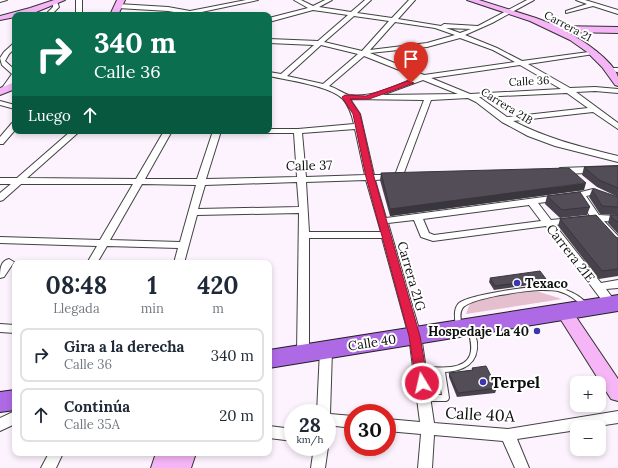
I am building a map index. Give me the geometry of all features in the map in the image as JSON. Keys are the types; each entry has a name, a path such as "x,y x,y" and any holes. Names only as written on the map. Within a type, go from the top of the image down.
{"highway":[{"name":"Calle 40","path":"272,359 588,308 611,294"},
{"path":"0,402 12,400"}],"street":[{"path":"79,0 79,12"},
{"path":"116,12 120,3 169,7 190,12 231,2 255,0"},
{"path":"298,0 313,8 436,26 478,27"},
{"path":"272,19 313,8 320,2 329,0"},
{"path":"283,76 368,0"},
{"path":"325,86 363,53 412,0"},
{"name":"Carrera 21","path":"470,0 509,12 555,29 594,52 614,70 618,83"},
{"path":"363,53 425,45 460,36 531,0"},
{"path":"579,0 618,12"},
{"path":"51,12 56,7 58,1"},
{"path":"25,12 58,1"},
{"path":"568,12 594,4"},
{"path":"165,12 169,7"},
{"path":"0,18 12,15"},
{"path":"436,26 495,49 520,62 568,90 618,127"},
{"path":"555,29 618,30"},
{"name":"Carrera 21B","path":"272,42 319,43 363,53 469,95 486,104 505,120 542,138 618,159"},
{"path":"12,46 3,52 2,61 12,71"},
{"path":"367,98 425,78 520,62 594,52"},
{"path":"2,73 12,73"},
{"path":"272,74 325,86 345,97"},
{"path":"7,88 12,77"},
{"name":"Calle 36","path":"345,97 428,98 568,90 596,89 618,91"},
{"name":"Carrera 21G","path":"345,97 356,114 370,177 414,336 428,428 426,468"},
{"name":"Calle 37","path":"0,181 201,182 403,176 428,98"},
{"path":"0,104 12,106"},
{"path":"505,120 595,110"},
{"path":"272,131 298,131 359,126"},
{"path":"0,132 12,127"},
{"path":"0,142 12,128"},
{"path":"298,131 304,210 303,354"},
{"path":"0,198 73,134"},
{"path":"94,260 166,134"},
{"path":"180,260 192,212 216,134"},
{"path":"547,172 618,169"},
{"path":"571,171 588,190 596,218 618,242"},
{"path":"382,221 418,218 532,202 588,190"},
{"name":"Carrera 21E","path":"532,202 547,223 611,294"},
{"path":"192,212 304,210"},
{"path":"418,218 425,235 433,238 547,223 596,218 618,219"},
{"path":"304,235 385,234"},
{"path":"0,240 183,245"},
{"path":"0,274 9,262"},
{"path":"564,312 618,394"},
{"path":"0,328 12,329"},
{"path":"324,404 326,350"},
{"name":"Calle 40A","path":"396,425 508,435 618,417"},
{"path":"0,425 12,418"},
{"path":"272,432 284,434"},
{"path":"508,435 522,468"},
{"path":"48,468 54,456"},
{"path":"161,468 165,456"},
{"path":"181,468 185,456"},
{"path":"318,468 320,456"}],"lane":[{"path":"420,368 441,370 454,369 465,366 471,361 474,354 474,345 457,315 460,305 473,299 541,288 566,292 577,297 588,308"},
{"path":"424,398 446,398 441,370"}],"shaded area":[{"path":"533,290 562,299 466,314 471,300"}],"building":[{"path":"618,166 618,188 599,180 584,167"},
{"path":"569,168 586,183 390,209 381,173"},
{"path":"595,189 618,197 618,207 602,206 592,190"},
{"path":"580,192 590,207 562,210 547,196"},
{"path":"596,215 618,238 618,269 602,271 560,219"},
{"path":"610,215 618,215 618,223"},
{"path":"540,271 546,279 495,286 490,278"},
{"path":"486,366 497,388 458,393 449,373 473,370 472,368"}],"place":[{"name":"Texaco","path":"517,283"},
{"name":"Hospedaje La 40","path":"537,331"},
{"name":"Terpel","path":"483,382"}],"route":[{"path":"411,83 367,98 345,97 352,105 356,114 370,177 414,336 422,383"}]}
